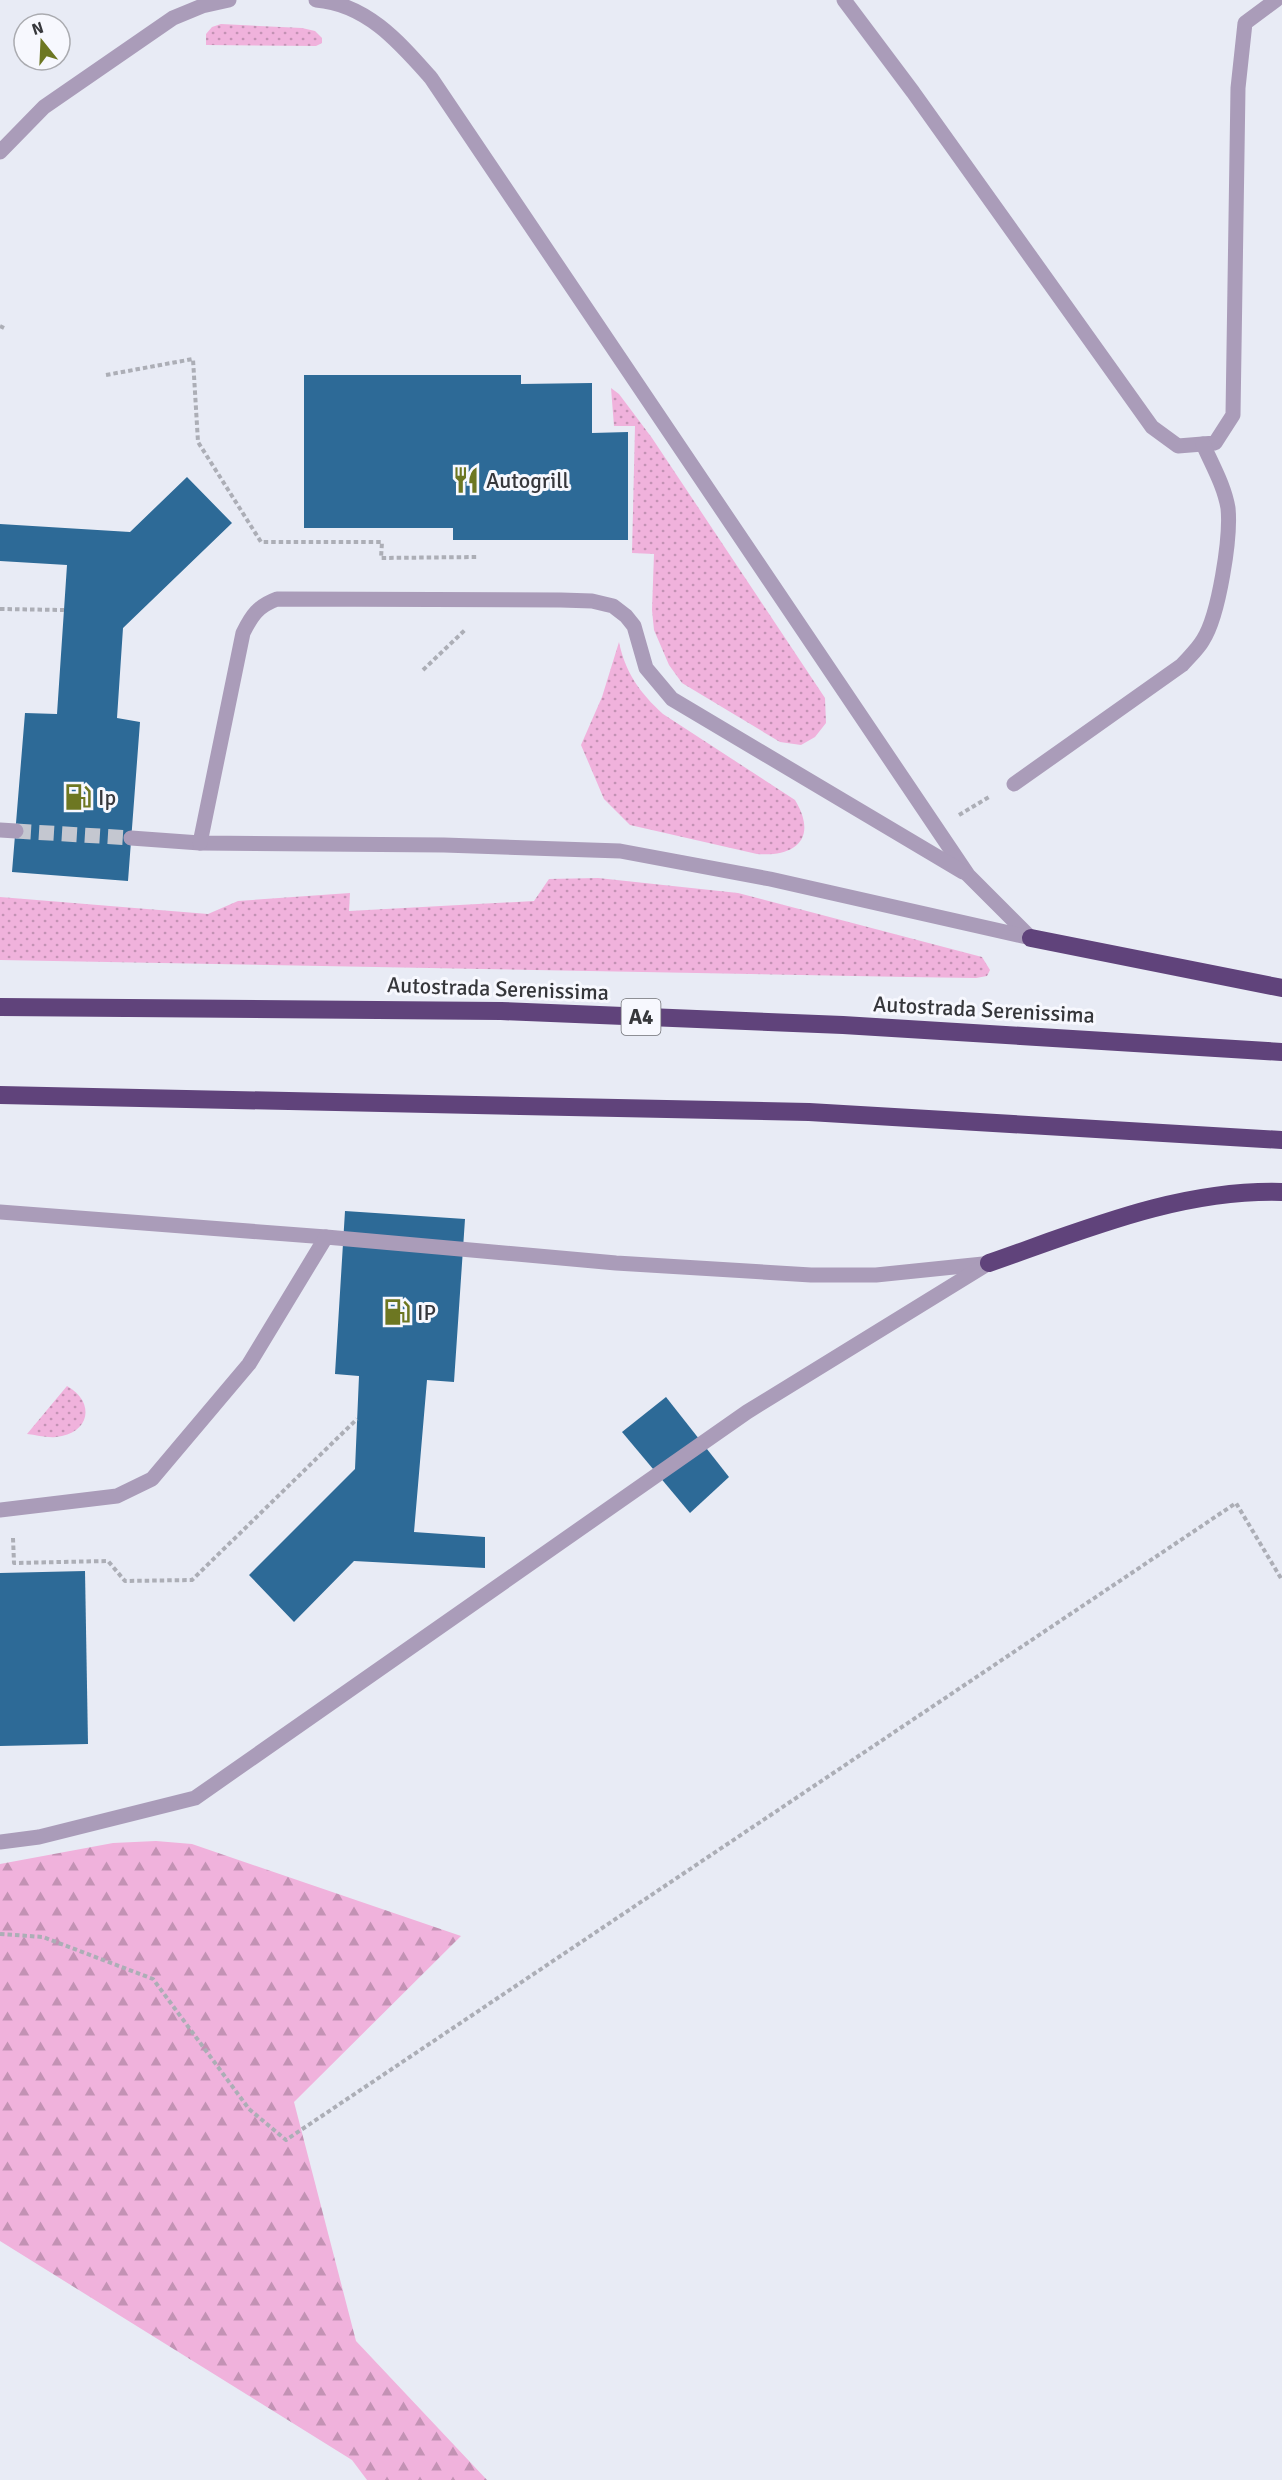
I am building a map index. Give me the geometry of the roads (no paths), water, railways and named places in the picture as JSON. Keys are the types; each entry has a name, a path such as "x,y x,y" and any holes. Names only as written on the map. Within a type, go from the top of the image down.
{"highway":[{"path":"1030,938 1282,988"},
{"name":"Autostrada Serenissima","path":"0,1007 501,1011 843,1025 1282,1052"},
{"path":"0,1095 809,1112 1282,1140"},
{"path":"989,1263 1140,1211 1218,1196 1282,1192"}],"street":[{"path":"0,152 44,107 173,18 202,6 229,0"},
{"path":"316,0 337,4 380,25 431,78 968,875 1030,938"},
{"path":"844,0 913,92 1152,427 1178,446 1215,443 1233,415 1238,88 1245,23 1276,0"},
{"path":"1014,784 1182,665 1204,639 1218,597 1225,558 1228,510 1223,488 1203,444"},
{"path":"200,843 243,633 254,612 264,604 277,599 592,601 613,606 634,626 646,668 672,699 968,875"},
{"path":"0,830 16,831"},
{"path":"131,838 200,843 444,845 620,851 770,879 1030,938"},
{"path":"0,1212 326,1237 616,1263 812,1275 876,1275 989,1263"},
{"path":"0,1510 117,1496 152,1479 249,1364 326,1237"},
{"path":"0,1842 39,1837 195,1798 747,1412 989,1263"}],"tunnel":[{"path":"16,831 131,838"}],"place":[{"name":"Autogrill","path":"466,480"},
{"name":"Ip","path":"78,797"},
{"name":"IP","path":"397,1312"}]}
